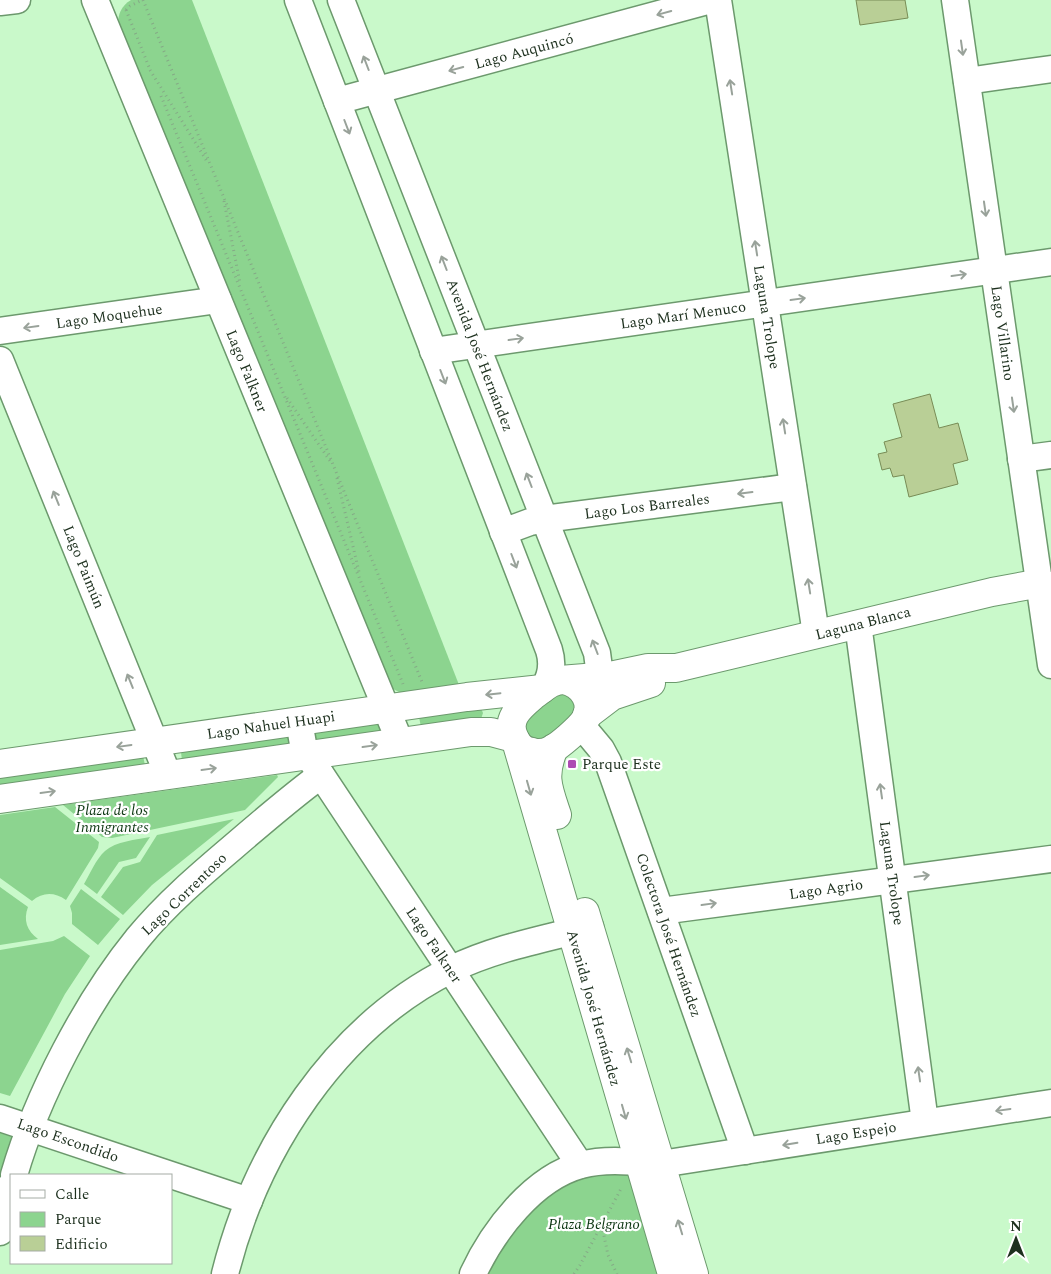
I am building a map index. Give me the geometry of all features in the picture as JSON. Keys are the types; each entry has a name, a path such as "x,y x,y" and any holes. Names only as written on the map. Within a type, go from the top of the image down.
{"main road":[{"name":"Laguna Blanca","path":"549,685 624,674 648,668 676,668 992,592 1018,587 1046,586"},
{"name":"Laguna Blanca","path":"585,717 612,696 653,682 676,668"},
{"path":"0,799 168,775 314,765 400,742 478,731 491,732 515,739 523,749 533,753 544,752 554,748 585,717 587,700 582,689 572,682 549,685"},
{"name":"Lago Nahuel Huapi","path":"0,764 299,721 397,700 467,697 549,685"},
{"name":"Avenida José Hernández","path":"549,685 519,708 511,724 581,930 650,1163 694,1274"},
{"name":"Avenida José Hernández","path":"554,748 547,770 547,782 581,930"},
{"name":"Avenida José Hernández","path":"650,1163 672,1274"}],"street":[{"path":"0,2 17,0"},
{"name":"Lago Falkner","path":"95,0 230,296 397,700 400,742"},
{"path":"298,0 550,656 551,672 549,685"},
{"name":"Avenida José Hernández","path":"341,0 597,653 599,668 585,717"},
{"name":"Lago Auquincó","path":"337,101 711,0"},
{"name":"Laguna Trolope","path":"718,0 816,634"},
{"name":"Lago Villarino","path":"955,0 1021,459 1046,586 1051,665"},
{"path":"967,81 1051,69"},
{"name":"Lago Marí Menuco","path":"433,351 1051,262"},
{"name":"Lago Moquehue","path":"0,331 230,296"},
{"name":"Lago Paimún","path":"0,360 168,775"},
{"path":"1021,459 1051,455"},
{"name":"Lago Los Barreales","path":"503,532 544,519 794,487"},
{"name":"Laguna Trolope","path":"858,624 925,1122"},
{"name":"Colectora José Hernández","path":"585,717 608,762 745,1151"},
{"name":"Lago Falkner","path":"299,721 303,744 314,765 580,1165"},
{"name":"Lago Correntoso","path":"14,1174 31,1128 64,1056 106,982 138,938 176,898 217,860 298,792 314,765"},
{"name":"Lago Agrio","path":"661,911 1051,859"},
{"path":"226,1274 249,1201 278,1139 303,1101 335,1062 373,1024 412,993 451,970 493,953 581,930"},
{"name":"Lago Espejo","path":"473,1274 494,1236 522,1202 555,1177 580,1165 604,1162 650,1163 745,1151 1051,1103"},
{"name":"Lago Escondido","path":"0,1118 168,1174"},
{"name":"Lago Escondido","path":"172,1175 249,1201"},
{"path":"0,1232 10,1189"}],"path":[{"path":"124,14 130,6 143,0 426,690"},
{"path":"126,10 152,74 230,296 283,392 361,582 397,700"},
{"path":"137,49 213,171"},
{"path":"222,193 230,296 248,320"},
{"path":"268,370 335,468 369,616"},
{"path":"576,1273 623,1185"},
{"path":"602,1226 608,1255 617,1274"}],"green space":[{"path":"131,0 192,0 461,690 403,694 393,689 389,684 118,25 121,11"},
{"path":"570,693 578,712 544,742 527,739 522,722 549,695"},
{"path":"480,706 483,713 481,719 421,727 419,717"},
{"path":"377,719 381,731 317,744 313,733"},
{"path":"287,733 291,745 182,761 181,752"},
{"path":"143,756 145,765 0,792 0,771"},
{"name":"Plaza de los Inmigrantes","path":"277,775 278,777 245,810 112,838 102,837 63,805"},
{"name":"Plaza de los Inmigrantes","path":"55,807 99,842 98,848 66,900 49,894 40,896 32,901 0,878 0,815"},
{"path":"234,819 152,885 123,915 101,897 123,867 140,862 157,835"},
{"path":"150,837 136,858 119,862 97,894 84,884 93,867 105,851 126,841"},
{"path":"0,887 28,907 27,925 38,939 0,945"},
{"path":"81,889 120,919 98,945 72,924 70,906"},
{"path":"64,936 90,956 65,994 10,1096 0,1093 0,950 53,941"},
{"path":"0,1126 13,1136 0,1189"},
{"name":"Plaza Belgrano","path":"619,1172 631,1175 660,1274 483,1274 501,1246 523,1218 550,1194 582,1175"}],"building":[{"path":"856,0 905,0 908,18 860,25"},
{"path":"930,394 939,428 958,423 968,460 953,464 958,484 909,497 904,475 893,477 890,468 882,470 878,454 887,452 884,442 902,437 893,404"}],"place":[{"name":"Parque Este","path":"572,764"}]}
